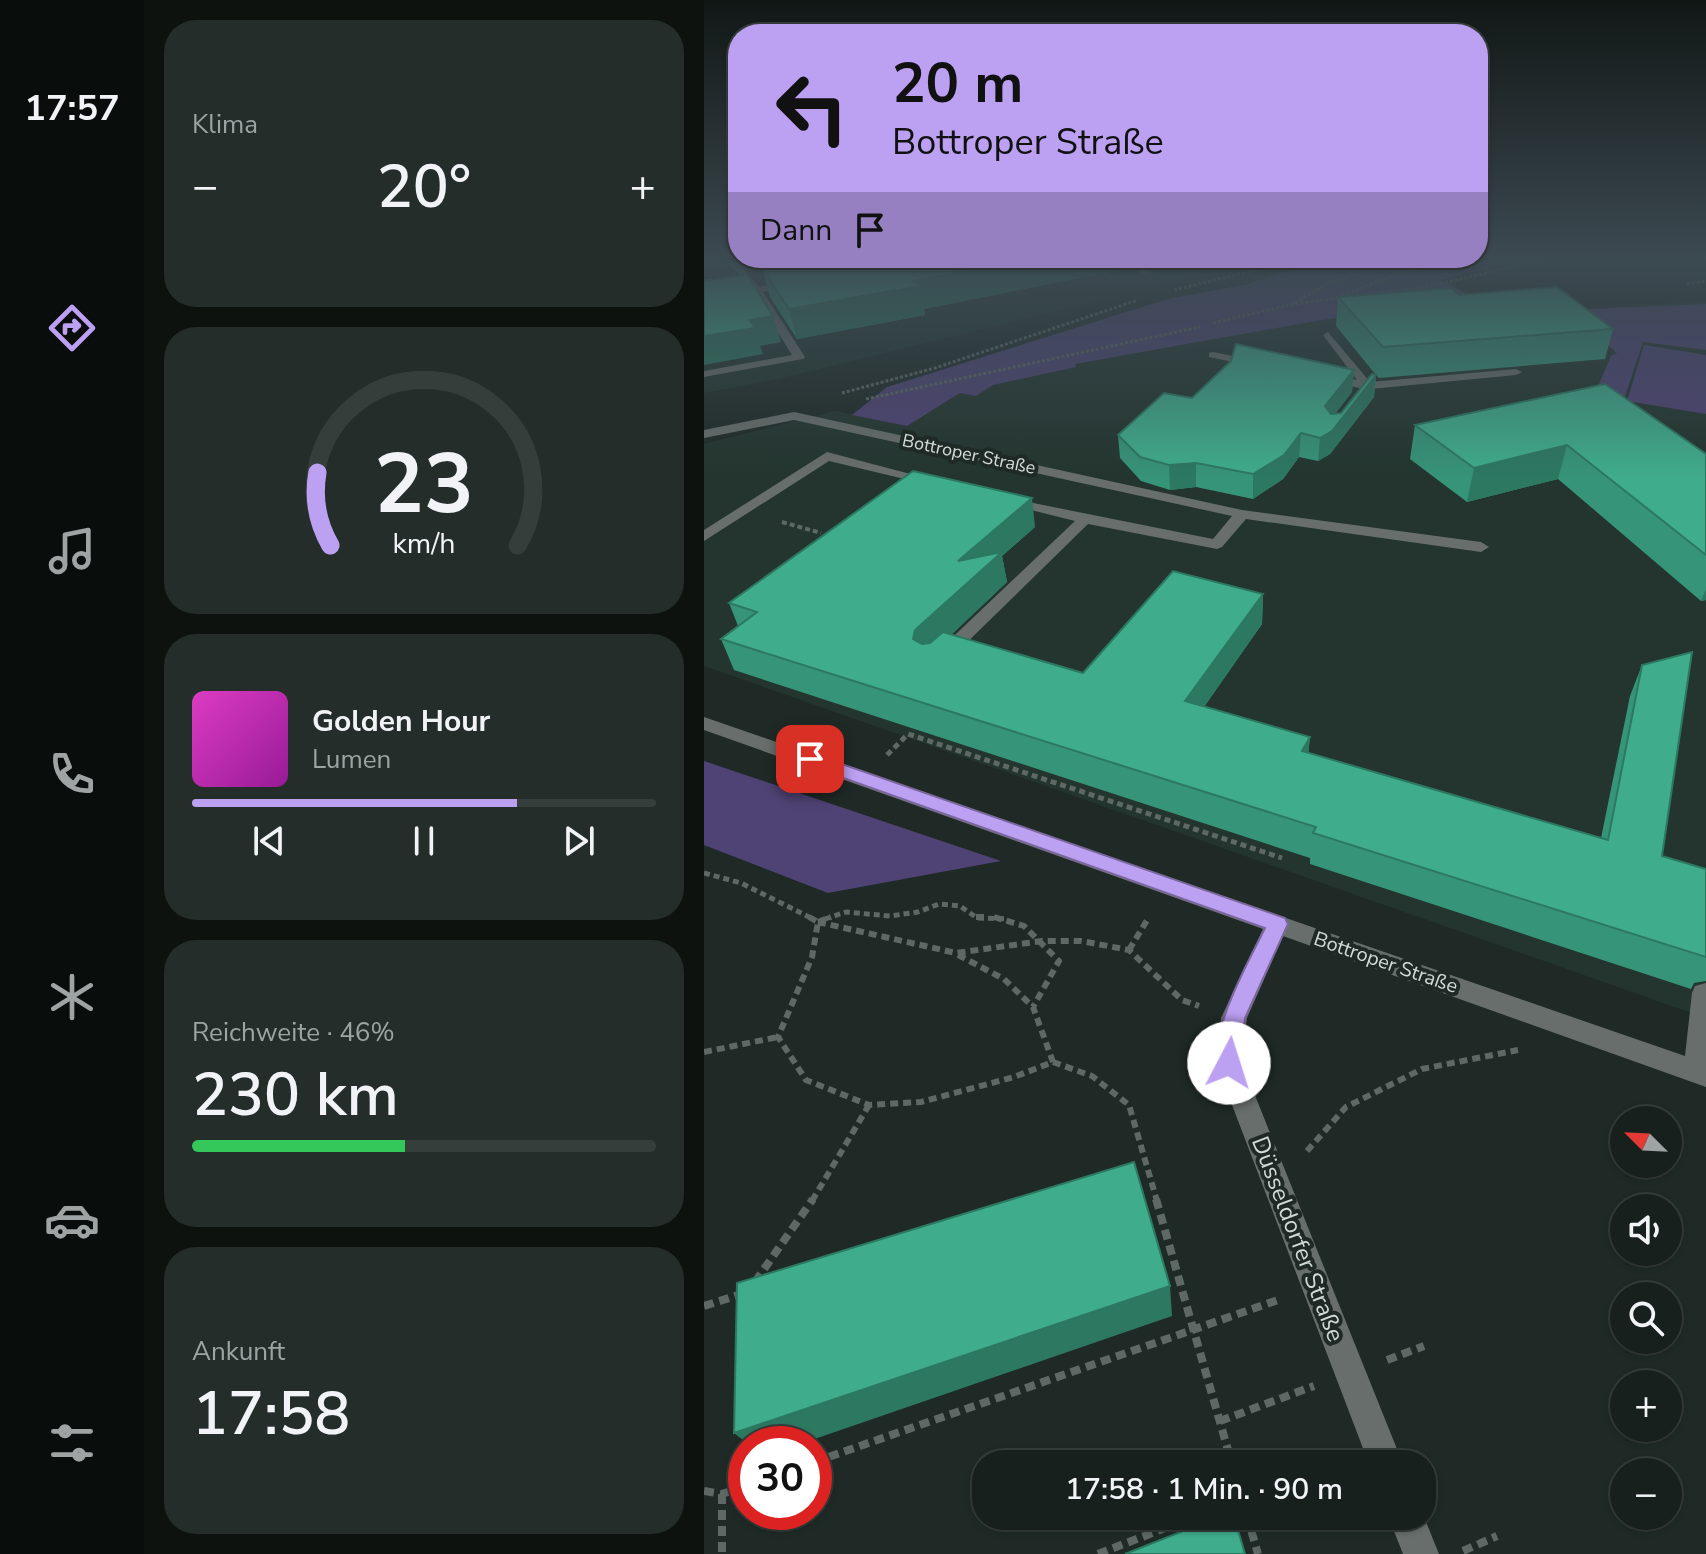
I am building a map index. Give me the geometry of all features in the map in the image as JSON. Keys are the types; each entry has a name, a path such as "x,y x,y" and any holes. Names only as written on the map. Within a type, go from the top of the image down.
{"street":[{"path":"704,374 799,357 784,334"},
{"path":"1328,335 1367,386"},
{"path":"1213,355 1275,367"},
{"path":"1321,376 1367,386 1516,372"},
{"path":"1358,397 1367,386"},
{"name":"Bottroper Straße","path":"704,434 794,416 1242,514 1481,547"},
{"path":"704,537 827,456 952,487"},
{"path":"996,497 1085,519 1217,544 1242,514"},
{"path":"931,667 1085,519"},
{"name":"Bottroper Straße","path":"704,723 1701,1073"},
{"name":"Düsseldorfer Straße","path":"1277,924 1234,1018 1229,1063 1381,1450"},
{"path":"1701,1073 1704,993"},
{"path":"1412,1530 1421,1554"}],"path":[{"path":"794,416 793,405 890,382 1038,334"},
{"path":"863,778 908,734 1282,858"},
{"path":"704,873 741,883 818,922 956,953 1004,979 1033,1007 1053,1062"},
{"path":"818,922 846,912 890,916 918,912 939,904 960,906 977,918 996,916 1025,923 1059,961 1033,1007"},
{"path":"1129,950 1146,920"},
{"path":"778,1037 812,957 818,922"},
{"path":"956,953 1042,941 1081,941 1129,950 1182,1000 1234,1018"},
{"path":"1277,1185 1346,1107 1422,1069 1518,1051 1528,1012"},
{"path":"704,1052 778,1037"},
{"path":"778,1037 806,1080 869,1105 921,1102 1014,1077 1053,1062 1092,1076 1129,1105 1228,1450"},
{"path":"704,1306 747,1293 822,1186 869,1105"},
{"path":"832,1456 1260,1306"},
{"path":"1396,1357 1424,1346"},
{"path":"1220,1421 1291,1394"},
{"path":"704,1491 728,1492"},
{"path":"722,1494 722,1554"},
{"path":"1098,1554 1160,1530"},
{"path":"1251,1530 1258,1554"},
{"path":"1464,1550 1497,1536"}],"shaded area":[{"path":"704,334 965,334 778,379 704,393"},
{"path":"1058,334 1246,334 1075,364 1076,367 993,385 976,396 960,393 907,426 852,415 887,387"},
{"path":"1246,334 1706,334 1706,1018 704,666 704,444 835,411 907,426 960,393 1074,364"},
{"path":"1595,334 1706,334 1706,350 1643,342 1619,415 1596,391 1611,356 1617,353"},
{"path":"1644,345 1706,355 1706,414 1627,401"},
{"path":"704,761 1001,861 828,893 704,845"}],"building":[{"path":"1371,334 1555,334 1383,347"},
{"path":"1236,344 1354,370 1325,406 1331,414 1341,413 1372,374 1376,375 1332,431 1320,438 1301,433 1284,455 1253,474 1196,463 1169,465 1140,457 1118,435 1164,393 1192,398 1231,361"},
{"path":"1605,384 1706,454 1706,555 1567,445 1474,468 1415,425"},
{"path":"913,471 1032,498 958,561 1002,552 915,630 913,639 922,644 930,643 943,632 1083,673 1173,571 1263,594 1185,701 1310,737 1302,751 1608,840 1642,665 1692,652 1662,856 1706,869 1706,957 1313,833 1316,827 721,639 757,612 729,603"},
{"path":"1134,1162 1170,1286 755,1426 734,1426 737,1283"},
{"path":"1186,1530 1238,1530 1245,1554 1125,1554"}],"route":[{"path":"810,759 1277,924 1234,1018 1229,1063"}]}
